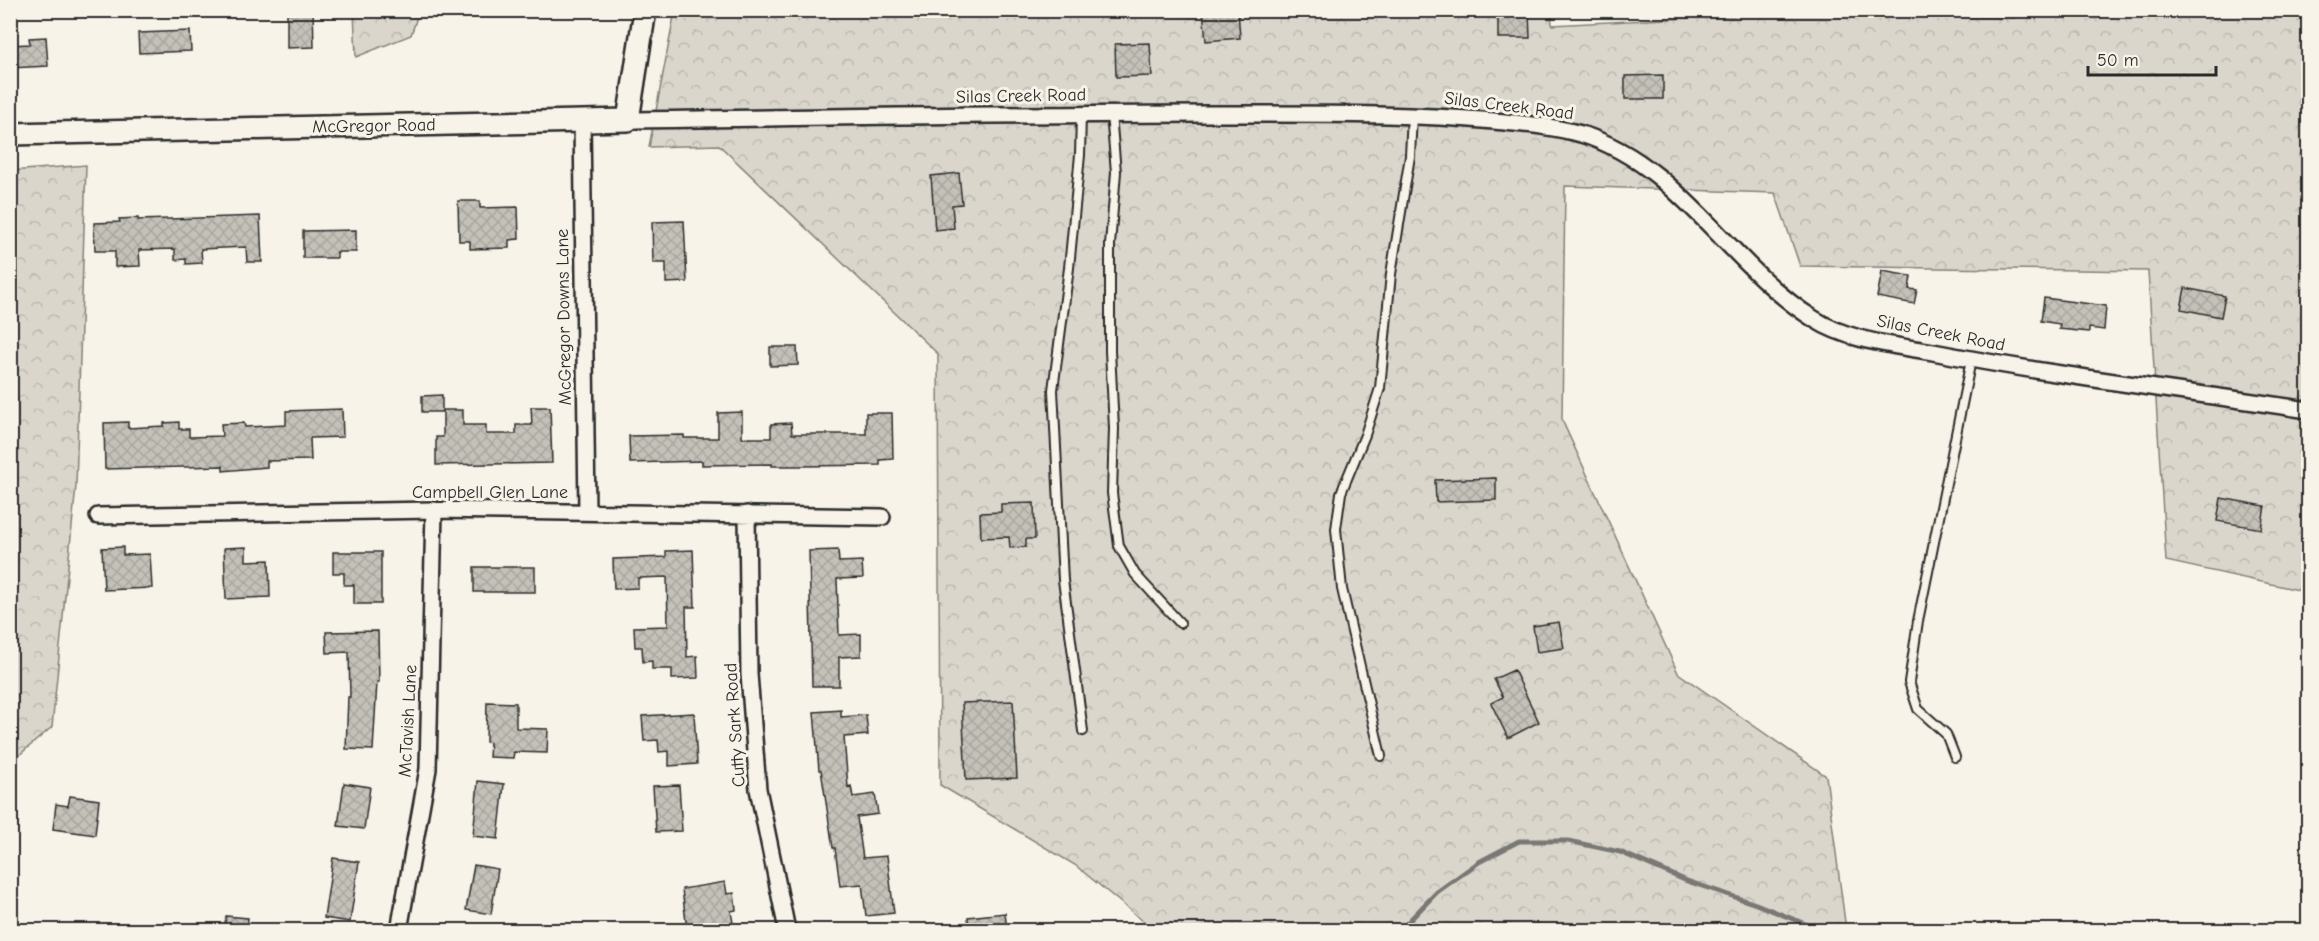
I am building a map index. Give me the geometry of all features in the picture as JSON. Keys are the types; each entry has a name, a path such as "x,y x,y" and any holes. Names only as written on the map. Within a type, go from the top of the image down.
{"street":[{"path":"627,120 645,10"},
{"name":"Silas Creek Road","path":"627,120 1111,114 1412,116 1547,126 1599,141 1626,155 1700,214 1748,265 1796,306 1835,331 1971,360 2308,410"},
{"name":"McGregor Road","path":"10,134 627,120"},
{"name":"McGregor Downs Lane","path":"582,121 586,513"},
{"name":"Campbell Glen Lane","path":"98,516 434,510 882,517"},
{"name":"McTavish Lane","path":"399,930 428,769 434,510"},
{"name":"Cutty Sark Road","path":"747,514 749,674 758,789 787,930"}],"lane":[{"path":"1111,114 1116,172 1110,245 1110,351 1114,428 1112,493 1119,546 1135,574 1180,623"},
{"path":"1081,115 1080,155 1069,268 1053,390 1063,580 1083,731"},
{"path":"1381,756 1342,589 1336,529 1341,494 1365,435 1380,388 1391,274 1410,156 1412,116"},
{"path":"1955,757 1946,734 1918,709 1909,682 1918,621 1971,360"}],"green space":[{"path":"354,10 419,11 411,35 356,57"},
{"path":"1551,10 1552,25 1802,12 2014,18 2038,10 2308,11 2308,592 2166,561 2148,271 1800,266 1775,193 1565,186 1562,420 1678,673 1826,776 1846,930 1154,930 1075,865 940,785 938,354 719,145 649,147 675,11"},
{"path":"86,165 76,486 52,727 11,762 11,171"}],"building":[{"path":"287,10 313,10 314,47 287,48"},
{"path":"1203,10 1238,10 1240,38 1206,41"},
{"path":"1529,12 1530,38 1498,38 1498,13"},
{"path":"190,31 191,51 139,53 138,33"},
{"path":"46,37 48,66 10,68 10,45 30,44 29,38"},
{"path":"1150,43 1152,76 1116,77 1115,44"},
{"path":"1663,75 1663,99 1625,99 1625,76"},
{"path":"959,173 962,204 952,205 954,228 935,230 931,176"},
{"path":"458,201 480,201 480,208 518,207 519,239 509,240 509,248 470,249 470,241 459,241"},
{"path":"260,216 262,262 247,262 246,247 201,249 202,263 186,264 186,259 175,260 175,249 139,250 140,266 115,267 115,251 95,251 94,223 120,222 119,219 138,218 138,220"},
{"path":"684,221 687,282 666,283 666,263 653,263 652,222"},
{"path":"356,230 356,252 337,252 337,258 303,258 303,231"},
{"path":"1882,271 1911,276 1909,289 1917,290 1914,304 1877,297"},
{"path":"2185,288 2225,296 2221,317 2181,309"},
{"path":"2044,298 2106,306 2104,330 2089,328 2089,332 2059,329 2060,324 2041,321"},
{"path":"770,347 797,347 798,365 770,366"},
{"path":"442,395 442,412 422,412 422,396"},
{"path":"531,407 550,407 552,463 436,465 436,437 443,437 443,410 463,410 463,425 486,425 486,434 516,434 516,425 532,425"},
{"path":"342,409 343,437 310,438 311,460 267,461 267,467 223,471 223,466 105,469 104,423 128,422 128,428 164,426 164,423 179,422 179,429 189,429 189,437 222,436 221,424 244,423 245,427 286,425 286,411"},
{"path":"742,412 742,438 771,438 771,424 791,423 792,434 866,434 866,413 892,413 893,459 880,460 880,465 702,465 702,461 630,463 629,436 684,435 684,438 718,438 718,413"},
{"path":"1496,478 1496,500 1436,502 1435,480"},
{"path":"2221,498 2265,506 2261,529 2217,521"},
{"path":"1034,503 1035,539 1026,539 1026,547 1010,548 1009,537 981,538 980,513 1001,512 1001,504"},
{"path":"123,547 123,555 150,554 152,588 104,590 102,548"},
{"path":"246,547 246,561 269,560 270,597 226,599 224,548"},
{"path":"693,550 695,607 686,607 687,657 697,656 698,678 672,679 672,669 652,669 652,661 643,662 642,647 635,647 634,627 668,626 667,577 638,578 638,588 614,589 613,559 666,557 666,551"},
{"path":"838,550 839,562 862,561 863,578 837,579 839,635 861,634 861,656 839,657 839,686 812,686 809,551"},
{"path":"333,552 381,552 381,604 354,604 354,585 344,585 344,573 333,573"},
{"path":"474,567 535,567 535,592 474,592"},
{"path":"1559,622 1564,648 1537,652 1533,626"},
{"path":"378,631 379,682 377,682 373,750 346,749 348,697 350,697 349,652 327,653 326,632"},
{"path":"1514,670 1539,722 1508,738 1491,703 1503,697 1494,679"},
{"path":"1013,701 1017,778 966,780 962,703"},
{"path":"487,702 516,703 516,728 548,729 547,753 514,752 513,758 489,757 490,743 486,742"},
{"path":"841,710 841,717 866,715 868,735 844,737 848,787 851,786 853,797 875,794 878,814 857,817 863,858 887,856 894,913 866,916 862,884 840,886 821,770 819,770 814,712"},
{"path":"694,713 697,764 669,766 669,751 659,752 658,740 644,741 642,716"},
{"path":"478,781 504,784 498,839 473,836"},
{"path":"344,783 370,787 364,829 338,826"},
{"path":"679,785 682,831 656,832 653,786"},
{"path":"70,796 99,800 95,835 53,829 56,804 68,806"},
{"path":"333,858 359,862 350,922 324,918"},
{"path":"474,865 498,869 491,914 466,910"},
{"path":"725,882 727,894 734,893 736,910 731,911 733,923 687,930 682,889"},
{"path":"1005,913 1007,930 969,930 968,917"},
{"path":"226,916 248,918 247,930 224,930"}],"waterway":[{"path":"1403,930 1437,892 1479,862 1519,841 1568,841 1620,852 1687,881 1756,904 1820,930"}]}
